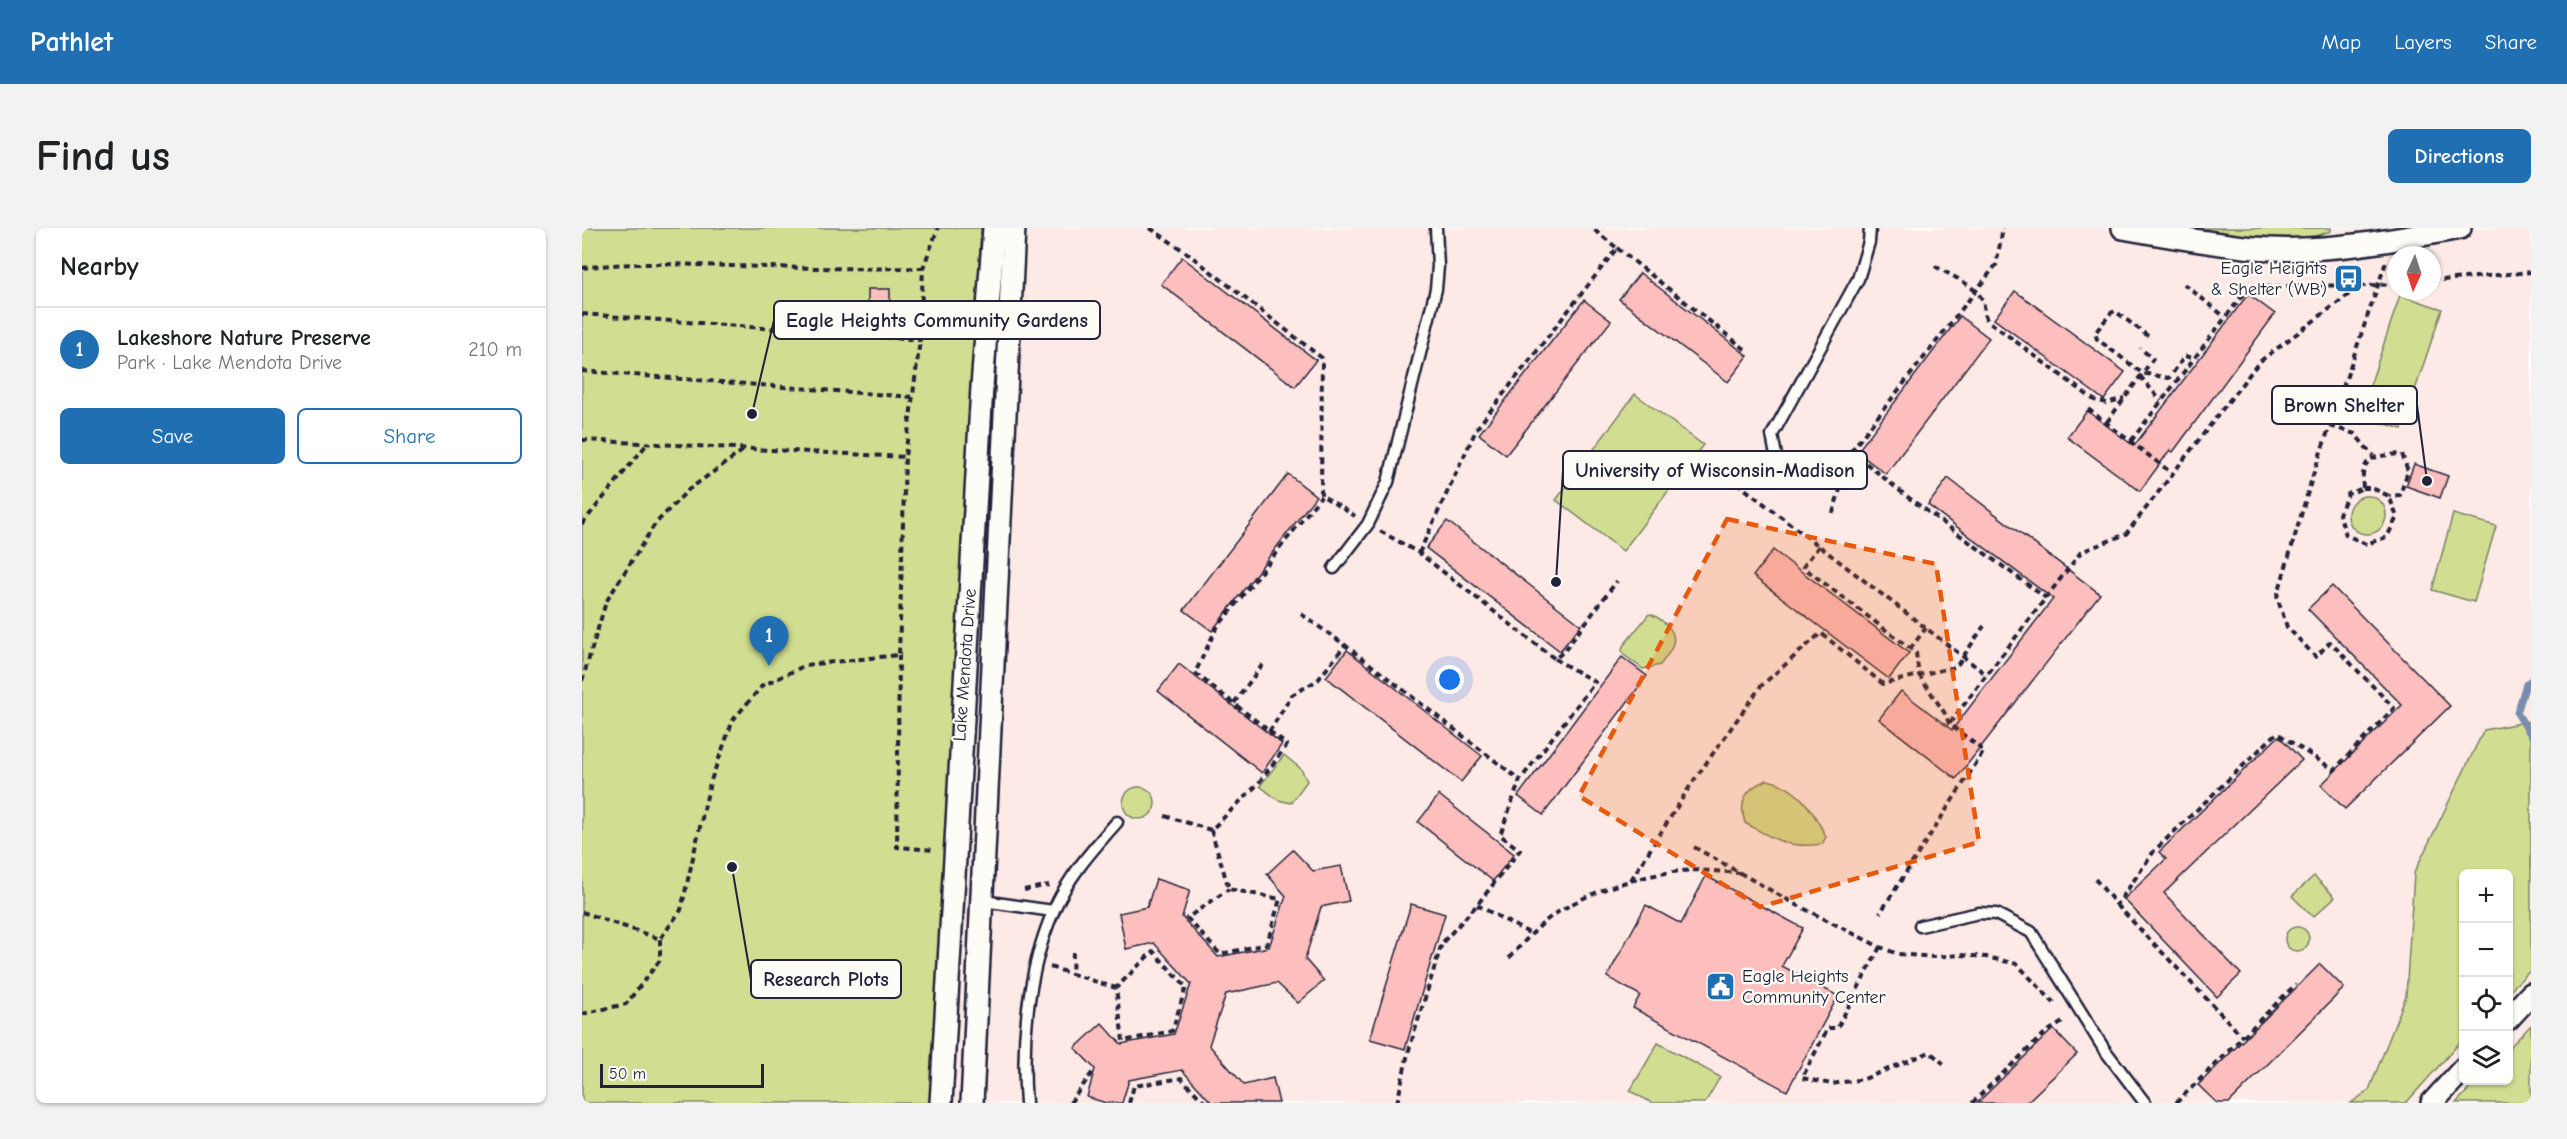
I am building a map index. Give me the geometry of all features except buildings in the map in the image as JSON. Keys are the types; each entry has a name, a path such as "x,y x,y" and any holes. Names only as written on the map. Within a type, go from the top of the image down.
{"street":[{"name":"Lake Mendota Drive","path":"941,1103 982,387 994,228"},
{"name":"Lake Mendota Drive","path":"972,1103 1014,228"},
{"path":"2123,228 2257,249 2305,248 2392,241 2460,228"},
{"path":"2513,1014 2531,994"},
{"path":"2432,1103 2459,1073"}],"lane":[{"path":"1334,568 1368,524 1388,482 1436,289 1438,266 1436,228"},
{"path":"1779,471 1772,435 1858,279 1869,242 1870,228"},
{"path":"1026,1103 1026,1030 1037,963 1053,911 1090,852 1117,822"},
{"path":"983,901 1053,911"},
{"path":"1920,926 1979,913 1996,914 2031,932 2103,1049 2145,1103"}],"path":[{"path":"582,1014 626,1004 660,960 660,939 681,910 710,783 733,720 762,687 806,665 899,655 905,457 920,340 923,268 938,228"},
{"path":"1592,228 1746,350"},
{"path":"1833,513 1851,451 1996,265 2003,228"},
{"path":"2117,905 2154,851 2277,733 2334,770 2394,708 2330,642 2316,657 2287,627 2277,597 2330,426 2392,241"},
{"path":"1419,553 1477,428 1617,248"},
{"path":"582,268 602,265 672,264 837,269 923,268"},
{"path":"1935,266 1976,291 1983,302 1987,320 2094,400 2107,403 2124,398"},
{"path":"2441,279 2531,272"},
{"path":"2184,284 2225,317"},
{"path":"2131,441 2248,288 2387,285"},
{"path":"1949,724 2081,552 2126,534 2259,362 2360,286"},
{"path":"2148,336 2115,311 2095,333 2097,339 2141,375 2161,401"},
{"path":"582,314 920,340"},
{"path":"2107,422 2153,359 2140,348"},
{"path":"2141,375 2169,378 2185,356 2193,358"},
{"path":"582,371 912,396"},
{"path":"2088,409 2173,474"},
{"path":"2330,426 2355,434 2373,456"},
{"path":"582,440 905,457"},
{"path":"582,524 647,443"},
{"path":"582,681 606,602 655,524 688,490 746,448"},
{"path":"1851,451 1905,495 2046,598"},
{"path":"2363,488 2362,479 2367,461 2373,456 2402,454 2408,471 2400,495 2389,496 2372,488 2363,488 2348,494 2339,514 2346,535 2366,544 2387,537 2397,517 2389,496"},
{"path":"1737,483 1987,675"},
{"path":"1211,831 1258,784 1287,745 1195,674 1216,629 1321,495"},
{"path":"1819,546 1803,567 1916,653 1919,675 1946,715 1949,724 1984,751 1880,912"},
{"path":"1301,614 1346,645 1520,780"},
{"path":"1631,880 1692,783 1761,686 1821,633 1884,684 1956,668 1984,626"},
{"path":"1910,649 1926,628"},
{"path":"1269,732 1292,695 1318,680 1346,645"},
{"path":"1397,1103 1408,1053 1442,943 1477,905 1520,850 1500,835 1520,780 1595,682 1555,659"},
{"path":"1234,703 1263,664"},
{"path":"1165,816 1211,831"},
{"path":"1211,831 1229,889"},
{"path":"1694,847 1795,904 1898,954 1934,957 1969,955 2018,964 2057,1006"},
{"path":"1509,958 1552,916 1579,901 1631,880 1683,871 1742,873"},
{"path":"2095,879 2243,1037"},
{"path":"1229,889 1280,899 1267,944 1220,954 1187,918 1229,889"},
{"path":"1477,905 1531,934"},
{"path":"582,912 660,939"},
{"path":"1880,947 1837,1028 1828,1028 1802,1078 1831,1084 1864,1079 1930,1052 1944,1064"},
{"path":"1153,951 1186,987 1172,1031 1123,1041 1116,988 1153,951"},
{"path":"1072,974 1073,952"},
{"path":"1037,963 1116,988"},
{"path":"2176,1103 2296,984"},
{"path":"2062,1013 2073,1028"},
{"path":"1972,1103 2045,1033 2066,1020"},
{"path":"1070,1103 1095,1070"},
{"path":"1129,1103 1134,1086 1180,1078 1205,1103"}],"highlighted area":[{"path":"1727,519 1936,564 1979,842 1760,907 1579,796"}],"shaded area":[{"path":"582,228 2531,228 2531,1103 582,1103"}],"green space":[{"path":"582,228 981,228 931,1103 582,1103"},
{"path":"2164,228 2331,228 2331,231 2309,238 2284,241"},
{"path":"2398,300 2415,300 2442,309 2402,429 2360,416"},
{"path":"1635,394 1703,445 1623,551 1556,500"},
{"path":"2367,496 2374,497 2380,502 2385,508 2385,522 2380,528 2374,533 2367,534 2360,533 2354,528 2349,522 2348,515 2349,508 2354,502 2360,497"},
{"path":"2453,514 2496,526 2474,602 2432,590"},
{"path":"1649,614 1656,616 1668,627 1674,637 1672,648 1660,665 1643,669 1622,651 1623,646"},
{"path":"2531,721 2531,970 2513,987 2513,869 2459,869 2459,1043 2406,1103 2351,1103 2369,1090 2406,996 2414,873 2484,730"},
{"path":"1284,755 1301,769 1307,781 1291,803 1278,800 1260,786"},
{"path":"1767,780 1778,783 1796,794 1810,809 1826,837 1822,844 1790,844 1745,823 1743,802 1746,796 1754,787"},
{"path":"1139,787 1150,792 1155,803 1150,814 1139,819 1128,814 1123,803 1128,792"},
{"path":"2314,876 2335,897 2313,917 2292,896"},
{"path":"2297,927 2302,928 2308,934 2308,944 2302,950 2297,951 2292,950 2286,944 2285,939 2286,934 2292,928"},
{"path":"2531,1025 2531,1103 2456,1103 2473,1085 2513,1085 2513,1044"},
{"path":"1658,1043 1720,1077 1705,1103 1652,1103 1630,1091"}],"waterway":[{"path":"2531,680 2526,684 2517,713 2531,735"}],"place":[{"name":"Eagle Heights & Shelter (WB)","path":"2348,278"},
{"name":"Eagle Heights Community Gardens","path":"752,414"},
{"name":"Brown Shelter","path":"2427,481"},
{"name":"University of Wisconsin-Madison","path":"1556,582"},
{"name":"Lakeshore Nature Preserve","path":"769,666"},
{"name":"Research Plots","path":"732,867"},
{"name":"Eagle Heights Community Center","path":"1721,986"}]}
